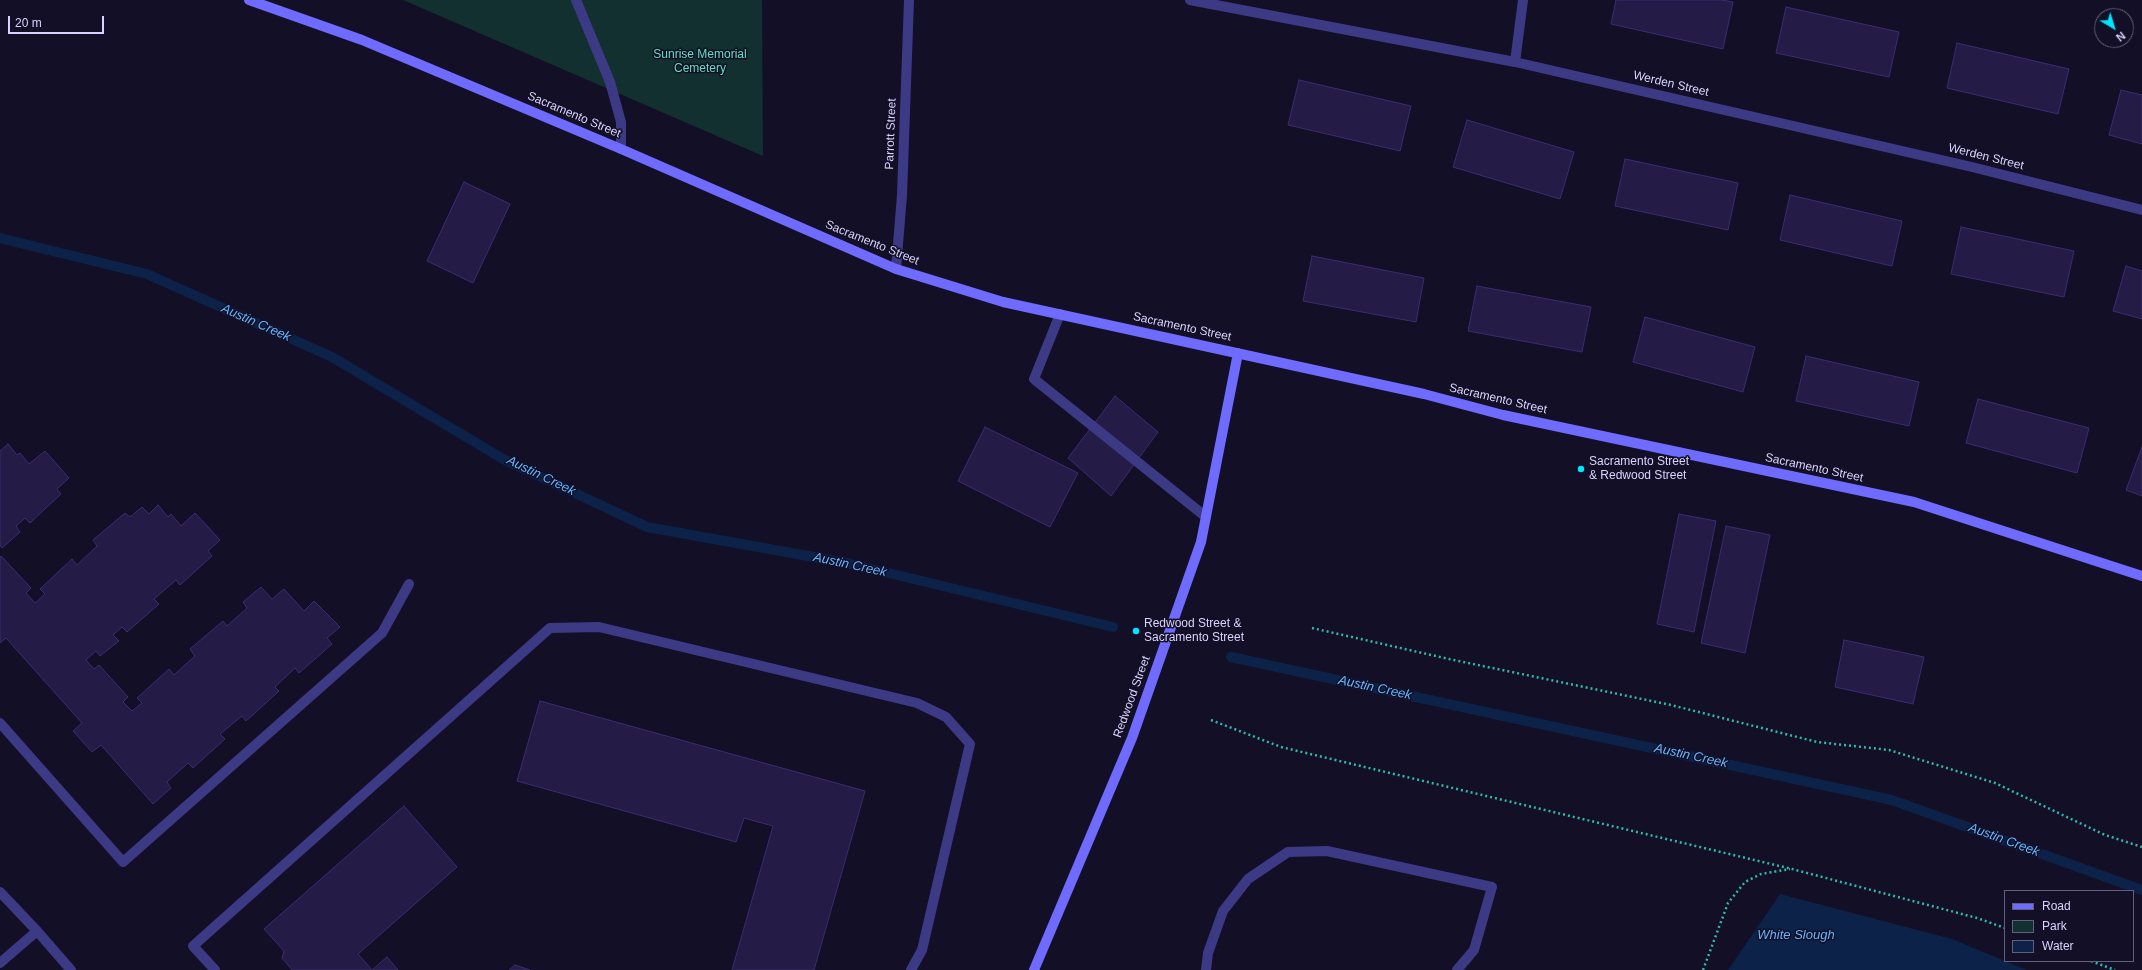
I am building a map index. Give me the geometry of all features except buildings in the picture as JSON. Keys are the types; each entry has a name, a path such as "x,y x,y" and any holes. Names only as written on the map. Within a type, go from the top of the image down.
{"main road":[{"name":"Sacramento Street","path":"249,0 362,40 621,149 896,269 1003,302 1424,394 1510,416 1914,502 2142,576"},
{"name":"Redwood Street","path":"1034,970 1132,738 1201,542 1238,353"}],"street":[{"path":"576,0 610,82 621,122 621,149"},
{"name":"Parrott Street","path":"896,269 902,195 909,0"},
{"name":"Werden Street","path":"1190,0 1515,62 1972,167 2142,210"},
{"path":"1515,62 1524,0"},
{"path":"1060,314 1034,379 1206,517"},
{"path":"0,723 123,862 382,633 409,584"},
{"path":"215,970 193,946 550,628 599,627 916,703 946,717 970,744 922,950 911,970"},
{"path":"1206,970 1208,953 1223,911 1248,879 1288,852 1328,851 1492,887 1474,950 1457,970"},
{"path":"0,892 71,970"},
{"path":"0,963 37,931"}],"path":[{"path":"1312,628 1449,659 1671,705 1817,742 1889,750 1996,783 2105,835 2142,847"},
{"path":"1211,720 1281,747 1792,869 1977,918 2004,928"},
{"path":"1703,970 1728,903 1745,882 1761,874 1792,869"},
{"path":"2095,962 2115,970"}],"green space":[{"name":"Sunrise Memorial Cemetery","path":"403,0 762,0 763,156"}],"water":[{"name":"White Slough","path":"1780,894 1952,939 2004,960 2004,962 2027,970 1728,970"}],"waterway":[{"name":"Austin Creek","path":"0,238 147,274 332,357 503,459 647,527 847,563 1113,627"},
{"name":"Austin Creek","path":"1231,657 1892,800 2142,890"}],"place":[{"name":"Sacramento Street & Redwood Street","path":"1581,469"},
{"name":"Redwood Street & Sacramento Street","path":"1136,631"}]}
